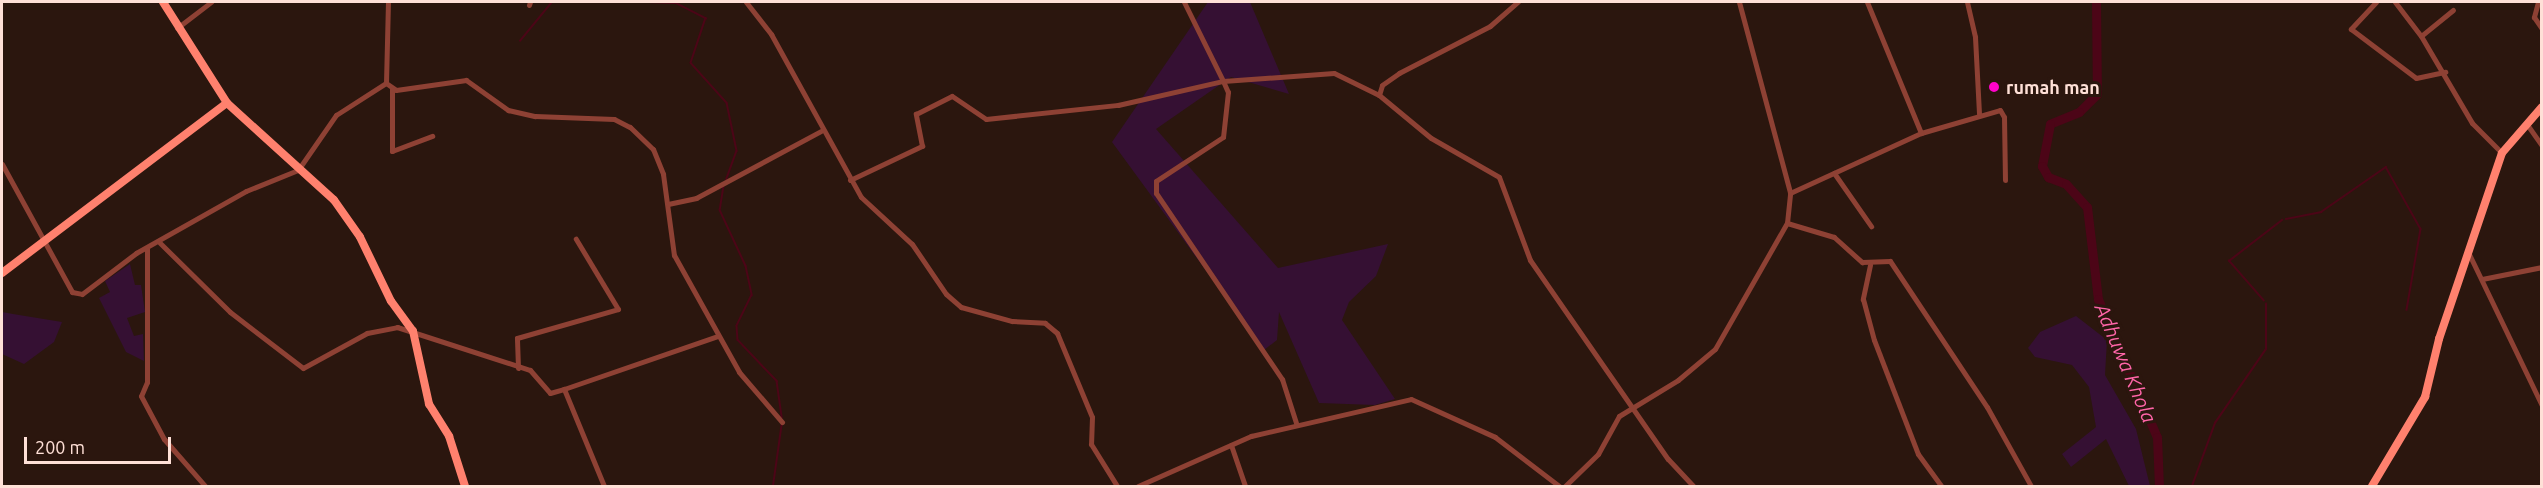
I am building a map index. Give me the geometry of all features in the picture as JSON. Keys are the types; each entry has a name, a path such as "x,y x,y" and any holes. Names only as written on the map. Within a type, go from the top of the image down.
{"street":[{"path":"164,2 176,28 227,103 298,166 344,213 391,301 413,331 429,404 449,436 465,486"},
{"path":"176,28 211,2"},
{"path":"388,2 386,83 392,89 393,152 432,136"},
{"path":"746,2 771,33 821,131 850,180 912,244 938,285 962,307 1012,321 1045,323 1056,333 1092,417 1091,444 1117,486"},
{"path":"1184,2 1228,92 1223,137 1156,182 1156,193 1282,378 1296,423"},
{"path":"1379,95 1382,85 1399,73 1490,26 1518,2"},
{"path":"1565,486 1598,454 1619,416 1678,380 1715,349 1787,224 1790,193 1739,2"},
{"path":"1867,2 1921,133"},
{"path":"1967,2 1975,37 1979,114"},
{"path":"2376,2 2351,29 2416,78 2445,72"},
{"path":"2395,2 2445,72 2472,123 2502,153"},
{"path":"2538,2 2534,17 2541,29"},
{"path":"2421,36 2453,10"},
{"path":"850,180 922,146 916,114 952,96 986,119 1118,105 1223,81 1325,72 1379,95 1431,138 1499,177 1530,260 1633,406 1693,486"},
{"path":"392,89 466,80 508,110 536,116 614,119 653,149 668,204 674,255 749,387 782,422"},
{"path":"2,164 44,243 78,295 147,248 160,243 298,166 336,115 386,83"},
{"path":"2,273 227,103"},
{"path":"2372,486 2425,397 2502,153 2541,107"},
{"path":"1790,193 1921,133 1979,114 2003,111 2005,180"},
{"path":"2526,123 2541,146"},
{"path":"668,204 696,198 821,131"},
{"path":"1834,173 1871,226"},
{"path":"1787,224 1834,237 1870,265 1890,261 1987,407 2031,486"},
{"path":"518,368 517,338 618,309 576,239"},
{"path":"160,243 230,312 303,368 382,326 413,331 518,368 530,370 550,393 718,336"},
{"path":"147,248 147,382 141,396 164,439 205,486"},
{"path":"2469,254 2541,406"},
{"path":"1870,265 1863,299 1874,340 1918,454 1941,486"},
{"path":"2482,279 2541,267"},
{"path":"564,389 604,486"},
{"path":"1138,486 1231,445 1296,423 1411,399 1495,436 1559,486"},
{"path":"1231,445 1245,486"}],"shaded area":[{"path":"1208,2 1250,2 1289,94 1231,77 1156,129 1278,268 1388,244 1376,276 1349,302 1342,320 1395,399 1375,405 1319,403 1279,312 1277,340 1264,350 1112,142"},
{"path":"130,264 135,285 141,285 145,312 127,318 134,336 143,334 144,361 126,352 99,298 110,292 105,281"},
{"path":"2,312 62,322 54,342 24,364 2,354"},
{"path":"2076,316 2107,340 2105,375 2136,429 2150,486 2129,486 2106,439 2071,467 2062,454 2096,427 2089,387 2072,365 2035,357 2028,348 2040,332"}],"waterway":[{"path":"520,41 552,2"},
{"path":"649,2 676,3 706,18 691,63 727,103 737,151 727,179"},
{"name":"Adhuwa Khola","path":"2096,2 2097,94 2079,112 2050,124 2042,166 2048,177 2066,184 2087,207 2098,299 2157,437 2159,486"},
{"path":"2286,219 2321,212 2386,167 2421,229 2407,310"},
{"path":"724,186 720,210 746,266 752,295 737,326 738,340 777,381 782,418"},
{"path":"2264,301 2229,261 2282,220"},
{"path":"2192,486 2215,423 2266,349 2266,304"},
{"path":"773,486 782,422"}],"place":[{"name":"rumah man","path":"1994,87"}]}
